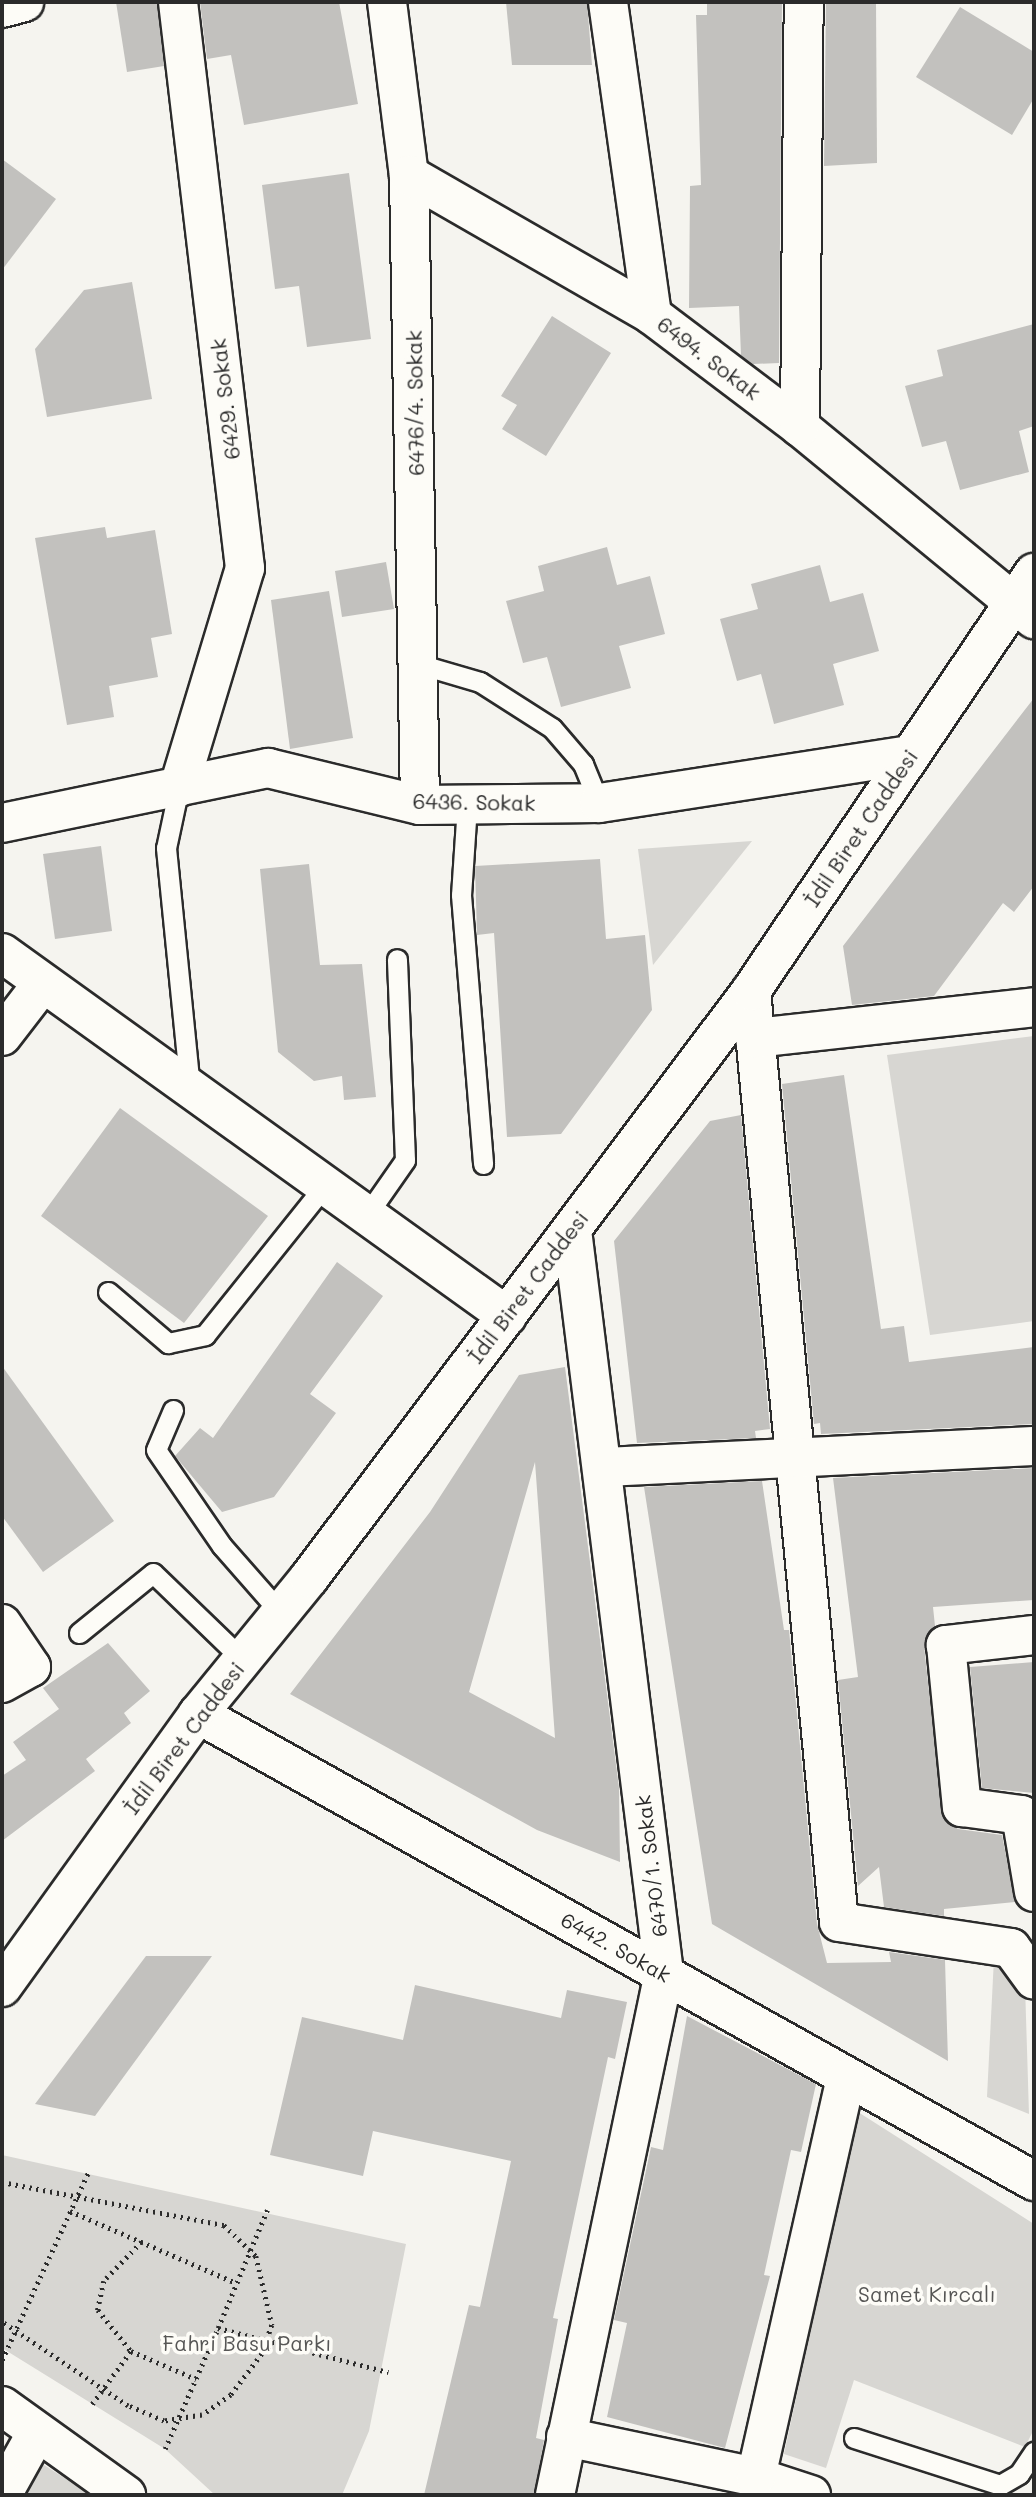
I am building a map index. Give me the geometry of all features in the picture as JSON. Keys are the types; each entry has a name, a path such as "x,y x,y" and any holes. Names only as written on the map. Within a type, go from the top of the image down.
{"street":[{"path":"2,8 24,2"},
{"name":"6429. Sokak","path":"178,2 245,568 179,787"},
{"name":"6476/4. Sokak","path":"387,2 409,175 422,665 420,805"},
{"name":"6494. Sokak","path":"608,2 652,315 800,427 1022,611"},
{"path":"800,427 804,2"},
{"path":"409,175 652,315"},
{"name":"İdil Biret Caddesi","path":"2,1987 198,1714 280,1612 507,1316 751,991 910,755 1022,611 1034,573"},
{"name":"6436. Sokak","path":"2,823 268,768 420,805 599,803 910,755"},
{"path":"2,954 507,1316"},
{"path":"2,1036 42,984"},
{"path":"751,991 839,1923 1010,1948 1034,1980"},
{"path":"755,1038 1034,1007"},
{"name":"6470/1. Sokak","path":"555,2495 664,1973 604,1467 572,1230"},
{"path":"604,1467 1034,1446"},
{"path":"2,1624 16,1675"},
{"path":"1034,1634 946,1645 962,1807 1028,1815 1034,1892"},
{"name":"6442. Sokak","path":"198,1714 664,1973 846,2079 1034,2181"},
{"path":"755,2477 846,2079"},
{"path":"2,2406 127,2495"},
{"path":"2,2495 37,2432"},
{"path":"566,2437 755,2477 811,2495"}],"lane":[{"path":"422,665 480,682 552,728 583,764 599,803"},
{"path":"179,787 166,848 190,1090"},
{"path":"467,804 461,895 483,1164"},
{"path":"366,1216 405,1160 397,958"},
{"path":"108,1292 168,1343 205,1335 325,1185"},
{"path":"173,1410 156,1450 222,1546 280,1612"},
{"path":"79,1633 153,1573 242,1659"},
{"path":"854,2438 1000,2485 1019,2474 1034,2452"}],"path":[{"path":"2,2360 88,2173"},
{"path":"2,2182 224,2225 251,2249 270,2301 267,2339 231,2395 202,2415 164,2421 104,2390 2,2322"},
{"path":"165,2449 267,2210"},
{"path":"70,2211 236,2283"},
{"path":"142,2242 104,2281 98,2310 131,2351 196,2379"},
{"path":"218,2328 388,2372"},
{"path":"92,2404 131,2351"}],"green space":[{"path":"752,841 653,965 638,849"},
{"path":"1034,1036 1034,1321 930,1335 887,1055"},
{"path":"994,1958 1025,1985 1029,2114 987,2097"},
{"name":"Samet Kırcalı","path":"858,2112 1034,2224 1034,2429 1025,2447 854,2380 826,2468 784,2454"},
{"name":"Fahri Basu Parkı","path":"2,2155 406,2244 369,2431 342,2495 215,2495 165,2449 2,2348"},
{"path":"41,2463 91,2495 21,2495"}],"building":[{"path":"116,2 157,2 164,66 127,72"},
{"path":"200,2 339,2 358,104 244,125 231,55 207,59"},
{"path":"506,2 587,2 592,65 512,65"},
{"path":"707,2 782,2 779,363 753,364 741,355 739,306 689,308 690,186 701,185 696,15 707,15"},
{"path":"826,2 876,2 877,163 824,166"},
{"path":"960,7 1034,52 1034,98 1012,135 916,77"},
{"path":"2,159 56,199 2,270"},
{"path":"349,173 371,339 307,347 299,286 275,289 262,185"},
{"path":"132,282 152,399 47,417 35,349 84,290"},
{"path":"552,316 611,353 546,456 502,429 517,405 501,396"},
{"path":"1034,324 1034,426 1019,431 1029,472 960,490 946,441 922,447 905,386 943,376 937,350"},
{"path":"105,527 107,538 155,530 172,634 151,638 158,677 109,686 114,717 67,725 35,538"},
{"path":"607,547 617,585 650,576 665,634 619,646 631,688 561,707 547,657 523,663 506,601 544,591 538,566"},
{"path":"386,562 394,609 342,617 335,571"},
{"path":"820,565 830,602 863,593 879,651 833,664 844,705 774,724 761,674 737,681 720,619 758,609 751,584"},
{"path":"329,591 353,738 290,749 271,600"},
{"path":"1034,698 1034,886 1014,912 1003,903 934,996 852,1005 843,946"},
{"path":"101,846 112,931 55,939 43,854"},
{"path":"600,859 606,939 645,935 652,1010 561,1134 507,1137 494,933 477,935 475,866"},
{"path":"309,864 320,965 362,964 376,1097 344,1100 342,1076 314,1081 278,1052 260,869"},
{"path":"844,1075 881,1329 904,1326 909,1362 1034,1347 1034,1424 821,1434 820,1423 814,1424 782,1084"},
{"path":"120,1108 268,1216 184,1323 41,1216"},
{"path":"741,1115 770,1429 755,1431 756,1438 637,1443 614,1241 710,1121"},
{"path":"337,1262 383,1296 310,1394 336,1413 274,1497 222,1512 175,1456 200,1428 213,1438"},
{"path":"2,1366 114,1521 43,1572 2,1516"},
{"path":"565,1367 619,1788 620,1862 537,1830 290,1694 430,1512 519,1375","holes":["535,1462 555,1738 469,1692"]},
{"path":"1034,1468 1034,1600 933,1607 935,1626 924,1646 943,1818 958,1829 1002,1835 1015,1902 944,1909 944,1916 884,1907 879,1867 858,1886 838,1680 858,1677 833,1478"},
{"path":"762,1481 784,1630 789,1630 817,1924 827,1963 891,1962 889,1952 945,1960 948,2061 712,1924 644,1487"},
{"path":"108,1643 150,1691 124,1713 131,1723 86,1759 95,1771 2,1841 2,1776 26,1760 13,1742 59,1709 43,1688"},
{"path":"1034,1662 1034,1793 982,1788 970,1667"},
{"path":"146,1956 212,1956 95,2116 35,2104"},
{"path":"415,1985 561,2018 567,1990 627,2002 615,2059 608,2057 553,2318 558,2319 536,2438 544,2440 534,2495 424,2495 469,2305 480,2307 511,2161 373,2131 363,2176 270,2155 302,2017 403,2040"},
{"path":"687,2016 816,2084 801,2152 791,2150 764,2275 770,2276 725,2448 607,2417 627,2323 614,2320 651,2147 663,2150"}]}
